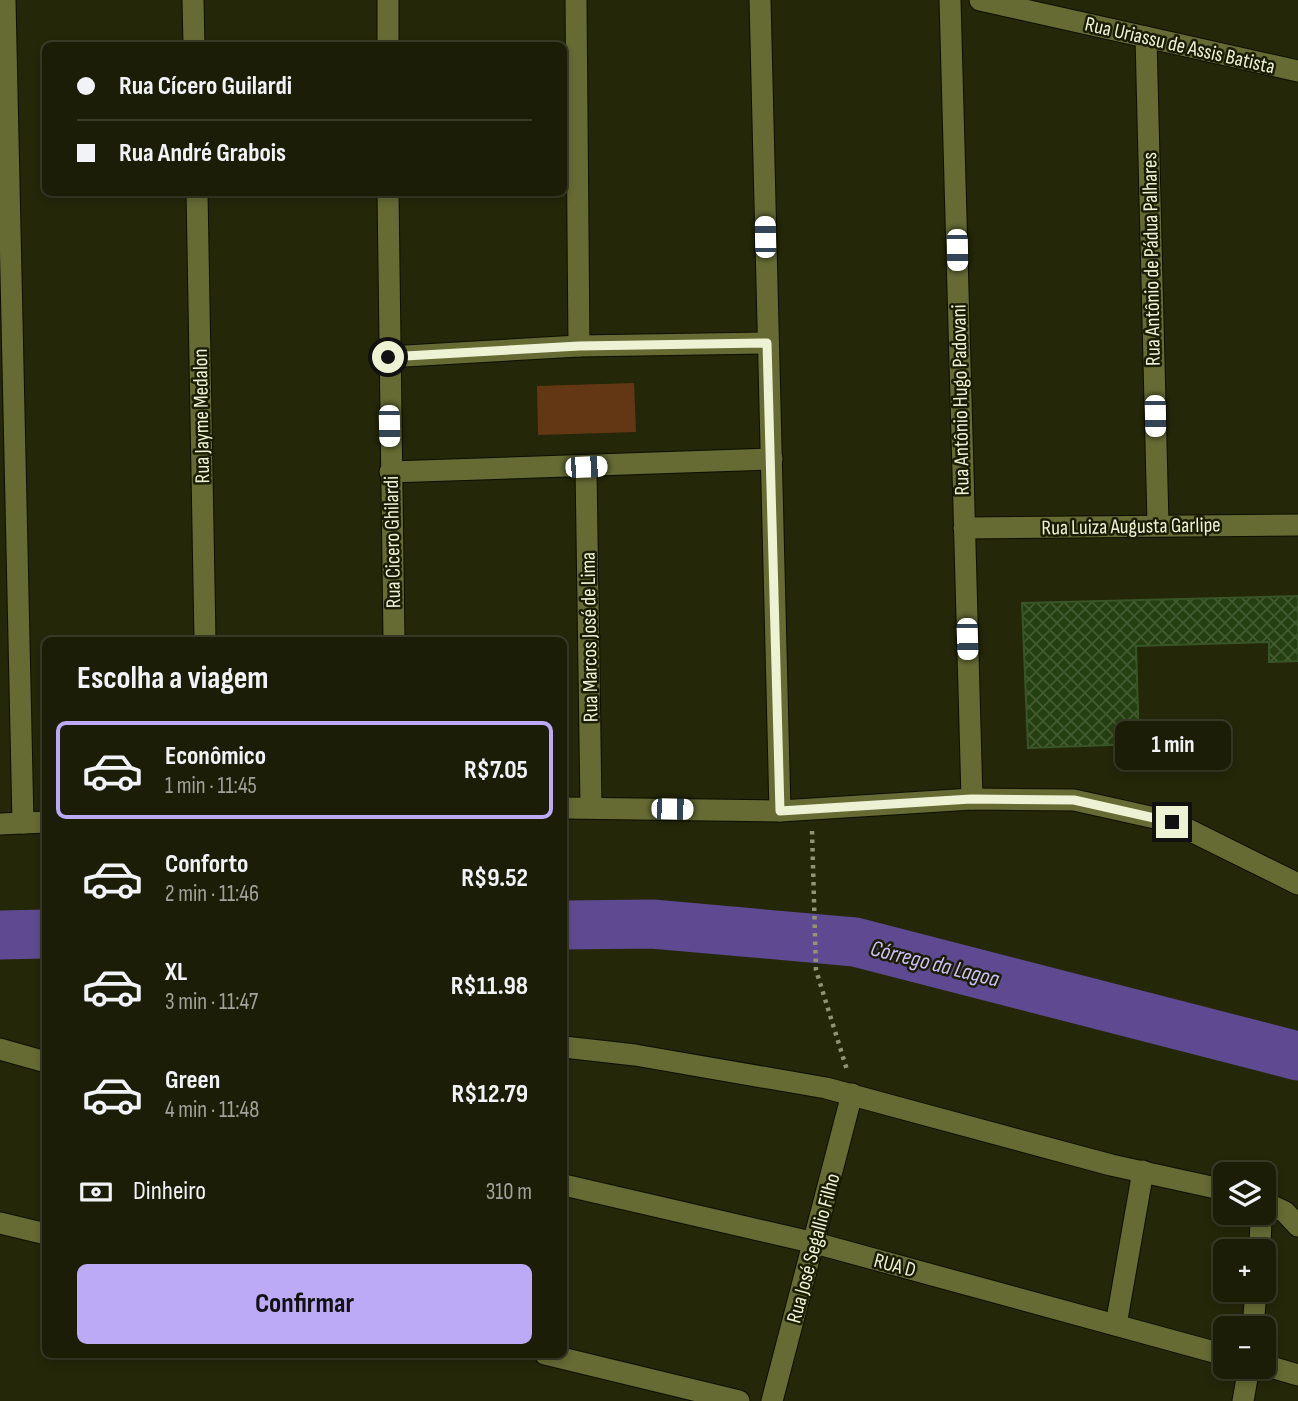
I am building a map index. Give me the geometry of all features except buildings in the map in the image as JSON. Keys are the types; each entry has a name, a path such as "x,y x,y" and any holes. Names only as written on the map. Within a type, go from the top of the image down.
{"street":[{"path":"5,0 7,474 23,823"},
{"path":"193,0 194,42"},
{"path":"388,0 388,42"},
{"path":"576,0 579,346"},
{"path":"760,0 780,811"},
{"name":"Rua Antônio Hugo Padovani","path":"950,0 971,799"},
{"name":"Rua Uriassu de Assis Batista","path":"980,0 1298,71"},
{"name":"Rua Antônio de Pádua Palhares","path":"1146,37 1158,524"},
{"name":"Rua Jayme Medalon","path":"197,196 205,637"},
{"name":"Rua Cicero Ghilardi","path":"388,196 388,357 394,637"},
{"path":"388,357 579,346 767,343"},
{"path":"390,472 772,459"},
{"name":"Rua Marcos José de Lima","path":"586,467 592,807"},
{"name":"Rua Luiza Augusta Garlipe","path":"964,528 1158,524 1298,525"},
{"path":"567,808 780,811 971,799 1074,800 1172,822 1298,884"},
{"path":"0,824 42,822"},
{"path":"567,1047 635,1055 852,1094 1213,1187"},
{"path":"0,1049 42,1061"},
{"name":"Rua José Segallio Filho","path":"772,1401 816,1243 852,1094"},
{"path":"1116,1325 1143,1171"},
{"name":"RUA D","path":"567,1186 816,1243 1213,1352"},
{"path":"1276,1208 1285,1212 1298,1226"},
{"path":"0,1223 42,1233"},
{"path":"561,1358 738,1401"},
{"path":"1276,1369 1298,1376"},
{"path":"1243,1401 1247,1379"}],"path":[{"path":"812,808 816,970 852,1094"}],"shaded area":[{"path":"634,383 636,432 538,435 537,386"}],"waterway":[{"name":"Córrego da Lagoa","path":"567,925 652,924 855,942 1298,1056"},
{"name":"Córrego da Lagoa","path":"0,935 42,934"}],"route":[{"path":"388,357 579,346 767,343 780,811 971,799 1074,800 1172,822"}]}
